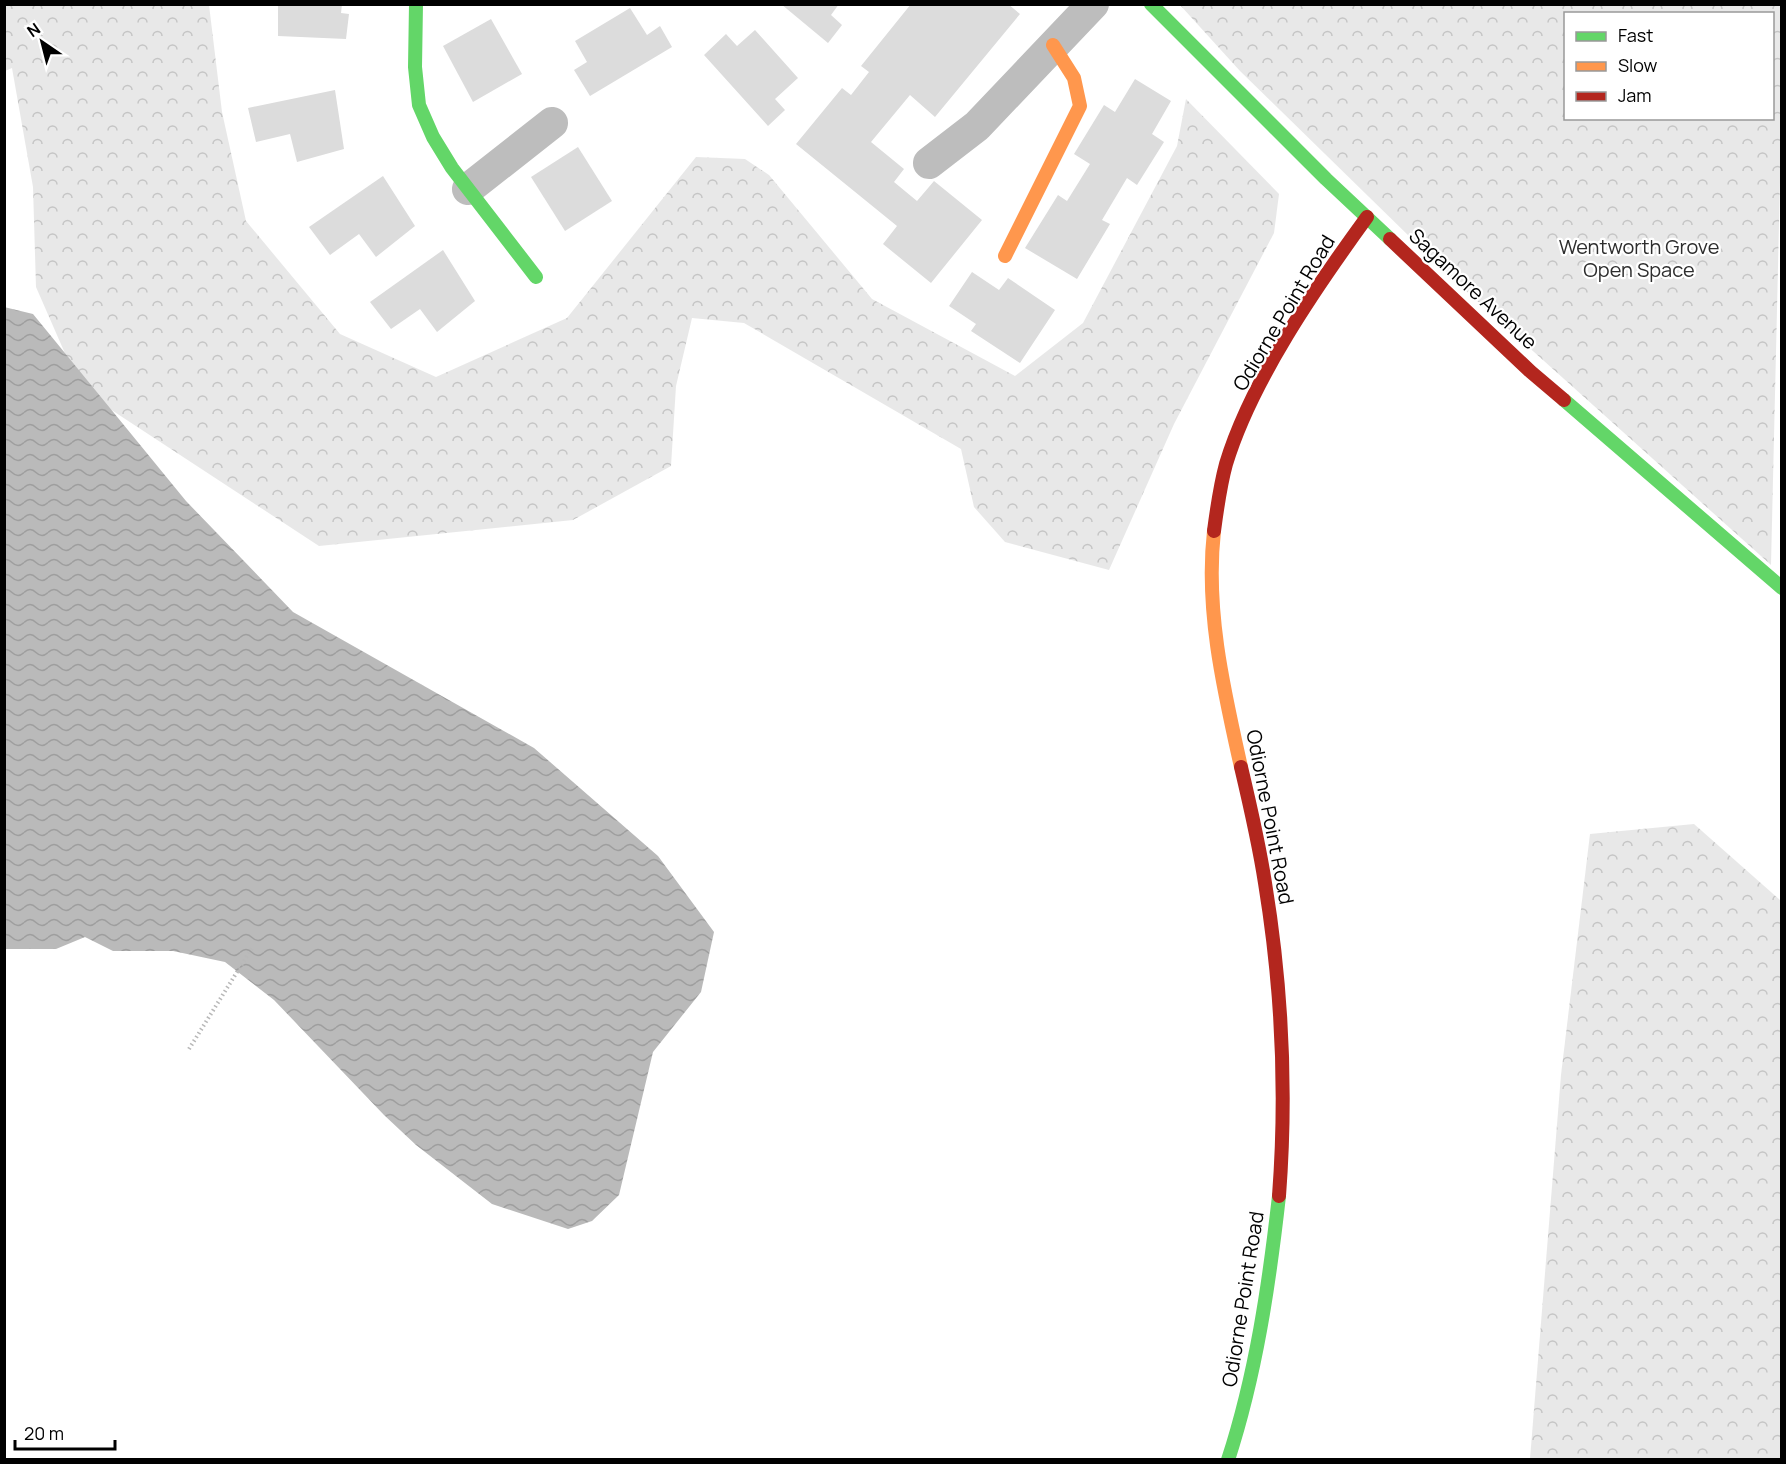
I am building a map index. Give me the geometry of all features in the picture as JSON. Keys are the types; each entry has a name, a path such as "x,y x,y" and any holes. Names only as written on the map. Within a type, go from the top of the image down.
{"street":[{"path":"416,4 415,67 419,105 433,137 452,168 536,277"},
{"path":"929,164 977,126 1093,4"},
{"name":"Sagamore Avenue","path":"1151,4 1310,163 1532,372 1782,588"},
{"path":"1005,256 1080,106 1074,78 1053,45"},
{"path":"468,189 552,123"},
{"name":"Odiorne Point Road","path":"1228,1460 1242,1417 1259,1341 1272,1265 1281,1188 1285,1111 1283,1033 1276,956 1264,879 1216,646 1210,564 1214,524 1221,483 1233,443 1270,367 1337,258 1367,217"}],"path":[{"path":"189,1049 252,948"}],"green space":[{"path":"5,5 209,5 222,112 246,221 340,334 436,377 567,318 696,157 745,159 769,175 872,299 1015,376 1083,323 1177,146 1186,99 1279,194 1274,233 1174,424 1109,570 1005,542 974,507 961,449 744,323 692,318 676,386 671,466 573,520 319,546 81,390 36,287 33,187 12,68 5,71"},
{"name":"Wentworth Grove Open Space","path":"1180,5 1781,5 1781,139 1771,565 1455,281 1240,71"},
{"path":"1694,824 1781,901 1781,1459 1530,1459 1561,1075 1590,834"}],"water":[{"path":"4,307 33,314 186,501 293,612 534,748 658,856 714,932 701,992 653,1052 619,1195 592,1221 568,1229 492,1204 416,1145 384,1115 274,1000 225,962 173,951 113,951 85,937 56,949 5,949"}],"building":[{"path":"278,4 342,4 341,13 349,14 346,39 278,36"},
{"path":"781,4 839,4 831,15 842,25 828,43"},
{"path":"911,4 1008,4 1020,14 935,117 910,95 871,142 904,169 894,182 917,201 934,181 982,220 931,283 883,244 897,226 796,144 842,88 851,95 869,72 861,66"},
{"path":"630,8 647,35 660,26 672,47 590,96 574,70 587,62 575,41"},
{"path":"491,19 522,74 473,102 443,46"},
{"path":"755,30 798,78 775,99 785,110 768,126 704,55 726,34 737,46"},
{"path":"1135,79 1171,101 1152,134 1164,142 1137,185 1127,178 1102,220 1110,224 1077,279 1025,248 1058,195 1067,201 1090,164 1074,154 1104,105 1115,112"},
{"path":"335,90 344,149 297,162 290,134 256,142 248,108"},
{"path":"578,147 612,201 565,231 531,177"},
{"path":"383,176 415,226 376,257 359,234 330,255 309,227"},
{"path":"443,250 475,301 437,332 420,309 391,329 370,302"},
{"path":"972,272 999,290 1008,278 1055,310 1020,363 971,331 976,324 949,306"}],"traffic: fast":[{"path":"416,4 415,67 419,105 433,137 452,168 536,277"},
{"path":"1151,4 1326,179 1390,239"},
{"path":"1564,400 1782,588"},
{"path":"1228,1460 1254,1362 1271,1263 1279,1196"}],"traffic: slow":[{"path":"1005,256 1080,106 1074,78 1053,45"},
{"path":"1214,531 1212,561 1214,620 1228,709 1241,767"}],"traffic: jam":[{"path":"1214,531 1226,464 1251,400 1307,304 1367,217"},
{"path":"1390,239 1531,372 1564,400"},
{"path":"1241,767 1263,868 1279,1000 1283,1078 1279,1196"}]}
